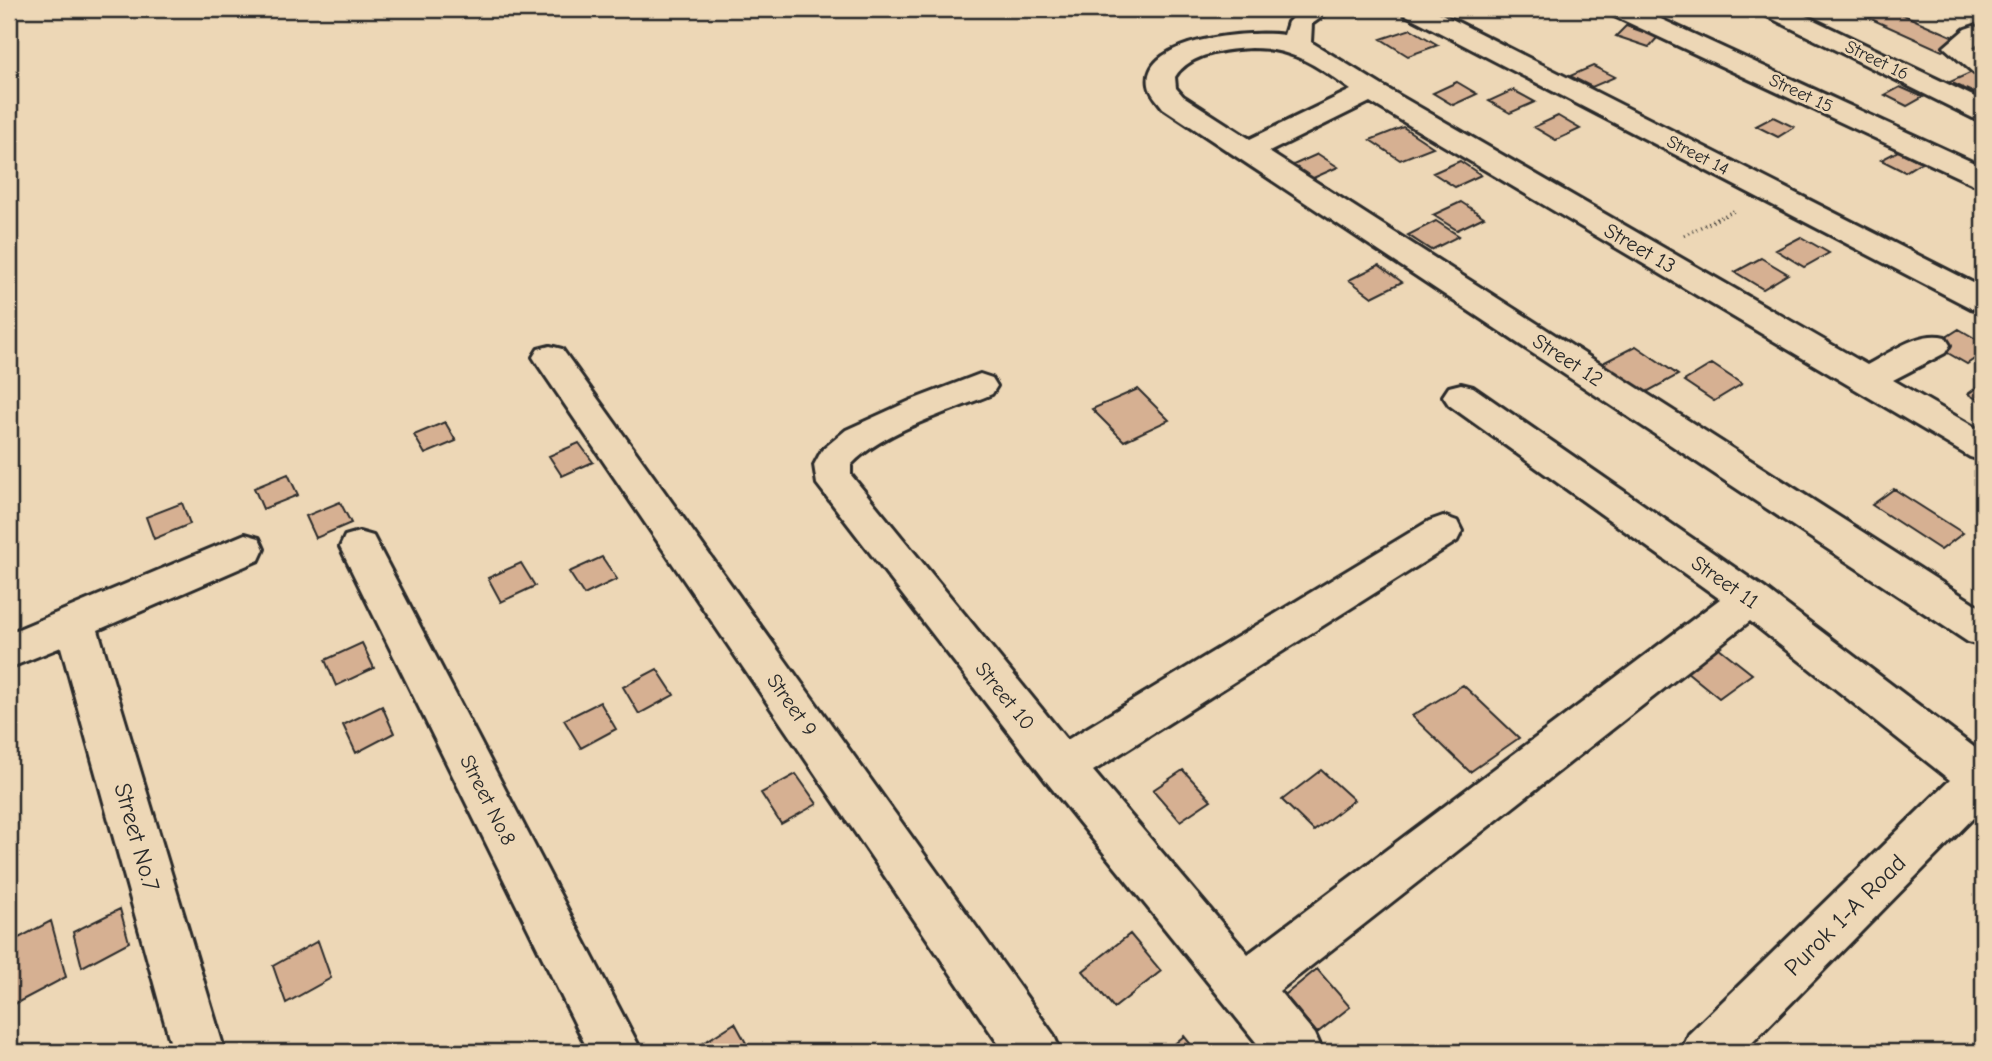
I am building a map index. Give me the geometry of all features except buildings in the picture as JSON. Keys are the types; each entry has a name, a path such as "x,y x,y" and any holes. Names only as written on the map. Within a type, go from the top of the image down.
{"street":[{"path":"1299,46 1296,29 1300,21 1320,9"},
{"name":"Street 14","path":"1413,9 1983,301"},
{"name":"Street 15","path":"1619,9 1983,178"},
{"name":"Street 16","path":"1772,9 1983,111"},
{"path":"1974,34 1957,47 1983,67"},
{"name":"Street 12","path":"1299,46 1266,41 1218,44 1174,61 1166,68 1159,84 1173,102 1983,630"},
{"name":"Street 13","path":"1299,46 1371,91 1983,448"},
{"path":"1248,151 1371,91"},
{"path":"1867,379 1933,345"},
{"name":"Street 9","path":"550,357 1035,1052"},
{"name":"Street 10","path":"979,386 854,440 835,458 831,470 836,484 1062,767 1297,1052"},
{"name":"Street 11","path":"1461,396 1750,599 1983,778"},
{"path":"1062,767 1443,531"},
{"name":"Street No.8","path":"359,547 617,1052"},
{"path":"9,651 246,549"},
{"path":"1243,988 1750,599"},
{"name":"Street No.7","path":"75,623 199,1052"},
{"name":"Purok 1-A Road","path":"1707,1052 1983,778"}],"path":[{"path":"1648,253 1771,192"}]}
